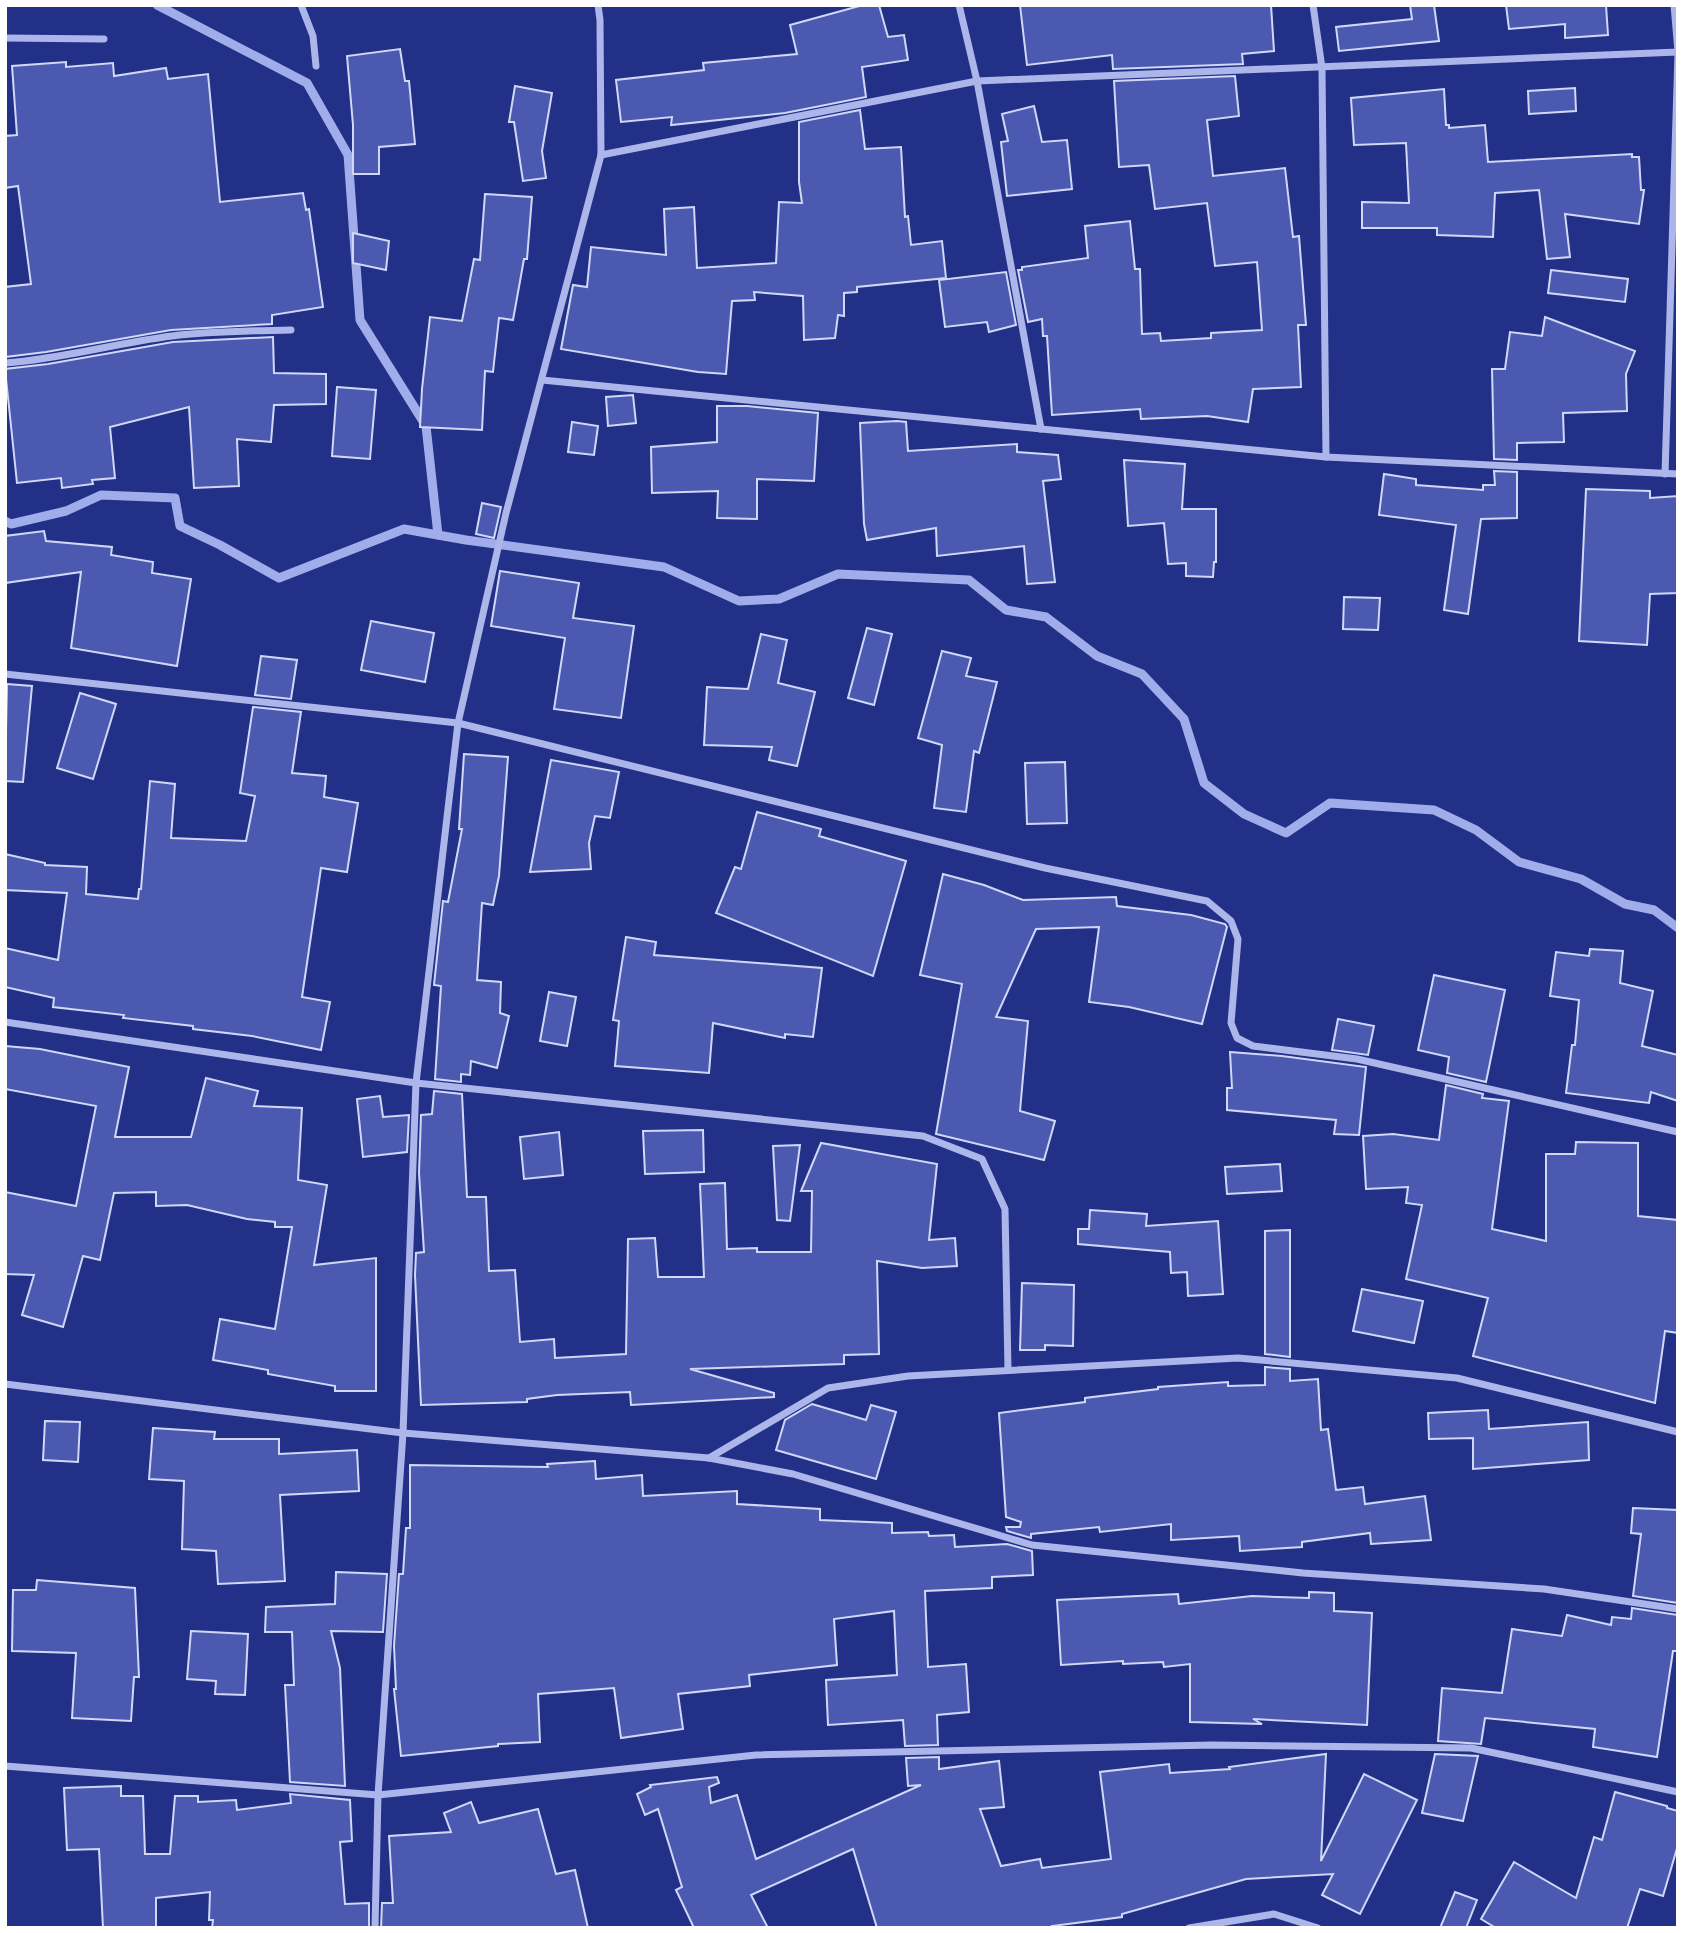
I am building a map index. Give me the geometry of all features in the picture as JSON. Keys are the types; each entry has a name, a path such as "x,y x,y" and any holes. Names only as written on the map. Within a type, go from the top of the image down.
{"street":[{"path":"301,5 313,36 316,66"},
{"path":"375,1928 378,1795 403,1433 416,1083 458,723 506,513 601,155 598,5"},
{"path":"959,5 977,80 1041,429"},
{"path":"1313,5 1322,68 1326,457"},
{"path":"1665,474 1678,52 1674,5"},
{"path":"5,38 104,39"},
{"path":"601,155 977,80 1678,52"},
{"path":"5,363 34,361 171,336 291,330"},
{"path":"542,380 1326,457 1678,474"},
{"path":"5,674 458,723 1045,868 1206,901 1231,920 1238,939 1231,1023 1237,1038 1253,1046 1357,1059 1678,1132"},
{"path":"5,1022 416,1083 923,1136 982,1159 1005,1209 1008,1370"},
{"path":"709,1458 828,1388 908,1376 1238,1358 1457,1378 1678,1432"},
{"path":"5,1384 403,1433 709,1458 793,1474 1032,1545 1304,1573 1544,1589 1678,1609"},
{"path":"5,1766 378,1795 756,1755 1212,1745 1471,1748 1678,1792"},
{"path":"1189,1928 1274,1914 1318,1928"}],"building":[{"path":"863,5 879,5 888,37 904,35 908,60 862,67 866,97 785,113 671,125 672,117 621,122 616,80 704,70 703,63 797,54 790,25"},
{"path":"1020,5 1271,5 1274,51 1242,54 1243,64 1113,69 1112,55 1027,65"},
{"path":"1410,5 1434,5 1439,41 1339,51 1336,27 1412,19"},
{"path":"1506,5 1606,5 1608,35 1565,38 1565,24 1509,29"},
{"path":"400,49 405,81 409,81 415,144 379,147 379,174 353,174 353,125 347,56"},
{"path":"66,62 66,67 113,63 114,76 166,68 168,79 208,74 220,202 303,193 306,210 309,209 323,307 272,315 272,324 171,330 5,357 5,287 31,284 18,186 5,188 5,136 17,135 12,66"},
{"path":"1235,76 1239,116 1207,120 1213,176 1285,168 1293,237 1299,236 1306,325 1298,325 1301,387 1253,389 1248,422 1207,416 1141,419 1140,409 1052,415 1047,336 1043,336 1042,319 1028,322 1018,270 1022,270 1022,267 1088,258 1085,226 1130,221 1135,269 1140,269 1142,334 1160,333 1161,341 1211,338 1211,333 1262,330 1257,262 1215,266 1207,203 1155,209 1149,165 1119,167 1114,81"},
{"path":"515,86 552,93 542,151 546,178 523,181 514,122 509,122"},
{"path":"1575,88 1576,111 1529,114 1528,91"},
{"path":"1444,89 1446,125 1449,125 1449,128 1485,125 1488,162 1632,154 1632,157 1639,157 1641,190 1644,190 1639,224 1565,214 1570,257 1547,259 1539,190 1495,193 1493,237 1437,235 1437,228 1362,228 1362,202 1409,203 1406,143 1354,145 1351,98"},
{"path":"1034,106 1042,142 1067,140 1072,189 1007,196 1001,142 1008,141 1002,114"},
{"path":"860,110 865,149 901,147 905,217 908,216 911,245 942,241 946,278 857,287 857,292 844,293 844,316 838,315 835,338 804,340 803,296 754,292 755,300 732,301 726,374 698,372 561,349 573,285 587,287 591,247 666,255 664,209 694,207 697,268 776,263 779,202 802,203 799,182 799,122"},
{"path":"485,194 532,197 527,259 524,259 513,320 499,318 493,372 485,371 482,430 420,427 430,317 462,321 474,259 480,260"},
{"path":"353,233 389,241 386,270 353,263"},
{"path":"1551,270 1628,279 1625,302 1548,293"},
{"path":"1006,272 1016,325 989,332 987,322 945,327 939,280"},
{"path":"1545,317 1635,351 1626,374 1627,411 1563,413 1564,442 1517,443 1517,460 1494,459 1492,369 1505,369 1510,332 1542,336"},
{"path":"273,337 274,373 326,374 326,404 274,405 271,442 237,439 239,486 194,488 189,407 110,427 115,478 92,480 93,484 62,488 61,478 17,483 5,369 173,342"},
{"path":"337,387 376,390 370,459 332,456"},
{"path":"633,395 636,423 608,426 606,397"},
{"path":"717,406 818,413 814,481 757,479 757,519 717,518 718,491 652,493 651,447 717,442"},
{"path":"572,422 598,426 594,455 568,452"},
{"path":"906,422 908,451 1017,444 1017,452 1058,455 1061,479 1043,481 1055,582 1027,584 1024,546 937,556 936,528 867,540 860,423"},
{"path":"1124,460 1185,464 1182,509 1216,509 1216,562 1213,577 1186,576 1186,563 1168,564 1164,523 1128,526"},
{"path":"1494,471 1517,472 1517,518 1481,519 1468,614 1444,610 1456,525 1379,515 1384,474 1416,479 1416,485 1483,490 1483,485 1495,485"},
{"path":"1586,489 1650,491 1650,498 1678,496 1678,593 1650,594 1647,645 1579,641"},
{"path":"482,503 501,507 494,538 476,534"},
{"path":"44,531 46,541 112,547 111,555 153,562 152,573 191,579 177,666 71,648 81,572 5,583 5,536"},
{"path":"500,571 579,583 573,618 634,626 621,718 554,709 565,638 491,626"},
{"path":"1344,597 1380,598 1378,630 1343,629"},
{"path":"371,621 434,633 425,682 361,670"},
{"path":"867,628 892,634 874,705 848,698"},
{"path":"761,634 787,640 778,683 815,692 797,766 769,760 772,747 704,745 707,687 748,689"},
{"path":"942,651 971,658 966,676 997,682 979,753 974,751 966,812 934,808 942,745 918,738"},
{"path":"261,656 297,660 291,699 255,695"},
{"path":"7,684 32,686 23,782 5,781"},
{"path":"80,693 116,704 93,779 57,768"},
{"path":"253,707 301,712 292,773 326,776 324,797 358,803 347,872 321,868 302,997 330,1002 321,1050 252,1036 193,1029 193,1026 53,1007 54,998 5,987 5,948 58,960 67,893 5,890 5,854 45,865 87,867 86,894 138,899 150,781 175,784 171,838 246,841 255,796 240,793"},
{"path":"464,754 508,757 499,876 493,905 482,903 477,980 501,982 500,1013 509,1016 497,1068 471,1061 470,1075 461,1074 461,1082 435,1079 441,986 434,985 443,901 448,902 462,829 459,829"},
{"path":"551,760 619,772 610,818 595,816 589,843 591,869 530,872"},
{"path":"1065,762 1067,823 1027,824 1025,763"},
{"path":"757,812 821,829 819,836 906,861 873,976 716,913 735,867 741,869"},
{"path":"943,874 984,885 1023,900 1116,897 1117,906 1191,915 1225,924 1227,927 1202,1024 1129,1007 1089,1002 1099,927 1036,929 996,1017 1028,1021 1020,1111 1055,1121 1044,1160 936,1134 962,984 920,975"},
{"path":"626,937 656,942 654,955 822,968 813,1037 785,1034 785,1038 713,1023 709,1073 615,1066 619,1021 613,1020"},
{"path":"1590,949 1623,951 1620,983 1653,991 1642,1046 1678,1055 1678,1101 1651,1092 1649,1103 1566,1093 1572,1045 1575,1045 1579,1000 1550,996 1556,952 1589,956"},
{"path":"1434,975 1505,990 1486,1082 1447,1073 1449,1057 1418,1050"},
{"path":"549,992 576,997 567,1046 540,1041"},
{"path":"1338,1019 1374,1026 1368,1055 1332,1050"},
{"path":"5,1046 40,1049 129,1067 115,1137 191,1137 206,1078 258,1091 254,1106 302,1108 298,1180 327,1185 314,1265 376,1258 376,1391 335,1391 335,1386 268,1374 268,1370 213,1360 220,1319 275,1329 292,1227 275,1227 275,1222 247,1219 187,1205 156,1206 156,1192 114,1193 100,1260 83,1256 63,1327 22,1315 34,1275 5,1274 5,1192 76,1206 96,1106 5,1089"},
{"path":"1230,1052 1366,1067 1359,1135 1334,1134 1336,1120 1227,1110 1227,1088 1232,1088"},
{"path":"1446,1085 1483,1094 1482,1098 1509,1101 1492,1229 1546,1241 1546,1154 1575,1154 1576,1142 1638,1143 1638,1216 1678,1220 1678,1333 1665,1331 1655,1403 1473,1356 1488,1298 1406,1279 1422,1205 1406,1203 1408,1187 1366,1189 1363,1136 1393,1134 1439,1140"},
{"path":"434,1091 462,1094 467,1197 486,1197 489,1271 515,1270 520,1342 554,1339 555,1358 626,1354 628,1239 655,1238 658,1277 704,1277 700,1184 725,1183 727,1249 811,1252 812,1191 801,1191 821,1143 937,1164 929,1240 955,1238 957,1266 922,1268 877,1261 879,1354 844,1355 844,1364 690,1369 774,1393 774,1397 631,1405 630,1392 557,1395 527,1399 527,1402 421,1405 415,1275 416,1253 424,1252 419,1173 421,1115 432,1114"},
{"path":"380,1096 383,1117 409,1115 407,1152 363,1157 357,1099"},
{"path":"703,1130 704,1172 645,1174 643,1131"},
{"path":"559,1132 563,1175 524,1179 520,1137"},
{"path":"800,1145 790,1221 777,1220 773,1146"},
{"path":"1280,1164 1282,1191 1227,1194 1225,1167"},
{"path":"1090,1210 1147,1214 1146,1226 1218,1221 1223,1294 1188,1296 1187,1272 1171,1273 1170,1252 1078,1244 1078,1229 1089,1229"},
{"path":"1290,1230 1290,1357 1265,1354 1265,1231"},
{"path":"1022,1283 1074,1285 1073,1346 1045,1345 1045,1350 1020,1350"},
{"path":"1362,1289 1423,1301 1414,1343 1353,1331"},
{"path":"1265,1367 1290,1369 1290,1381 1318,1379 1321,1430 1328,1429 1336,1490 1363,1487 1365,1504 1425,1496 1431,1540 1371,1544 1370,1533 1302,1542 1302,1547 1240,1551 1239,1536 1171,1540 1171,1524 1100,1532 1099,1527 1031,1534 1031,1538 1007,1531 1006,1527 1020,1527 1021,1522 1006,1517 999,1413 1085,1402 1085,1398 1158,1387 1228,1382 1228,1386 1265,1385"},
{"path":"812,1404 866,1420 871,1405 896,1412 876,1479 776,1450 785,1420"},
{"path":"1488,1410 1489,1429 1588,1422 1589,1460 1473,1469 1473,1438 1429,1439 1428,1413"},
{"path":"45,1421 80,1422 78,1462 43,1460"},
{"path":"153,1428 215,1432 214,1439 279,1439 279,1454 357,1450 359,1491 280,1495 285,1581 218,1584 216,1551 182,1549 184,1481 149,1479"},
{"path":"595,1461 596,1479 642,1475 643,1496 737,1491 737,1504 820,1509 820,1520 892,1523 892,1533 928,1532 929,1536 954,1535 955,1547 1007,1544 1032,1551 1033,1575 992,1577 992,1588 925,1591 928,1667 966,1664 969,1712 937,1715 938,1745 905,1746 903,1720 828,1725 826,1680 897,1675 894,1611 834,1619 837,1665 749,1675 750,1686 678,1694 683,1729 621,1738 614,1688 538,1694 540,1742 498,1744 401,1756 394,1689 394,1646 399,1574 403,1574 406,1528 410,1528 410,1465 548,1467 547,1464"},
{"path":"1633,1508 1678,1510 1678,1603 1633,1596 1641,1534 1631,1533"},
{"path":"336,1572 387,1574 383,1632 331,1631 340,1668 345,1786 290,1782 285,1685 294,1685 292,1632 265,1632 266,1607 335,1604"},
{"path":"37,1580 135,1588 139,1677 134,1677 131,1721 72,1718 76,1653 12,1651 13,1590 36,1590"},
{"path":"1309,1592 1334,1593 1334,1611 1372,1613 1367,1725 1253,1719 1262,1724 1190,1722 1190,1664 1164,1667 1163,1662 1123,1664 1123,1661 1061,1665 1057,1600 1178,1594 1179,1604 1252,1596 1309,1598"},
{"path":"1632,1608 1678,1615 1678,1651 1673,1651 1657,1757 1593,1747 1595,1729 1485,1718 1481,1744 1438,1741 1442,1688 1502,1693 1512,1629 1562,1636 1567,1615 1611,1625 1612,1617 1631,1619"},
{"path":"191,1631 248,1634 245,1695 215,1694 216,1681 187,1679"},
{"path":"1326,1754 1321,1861 1364,1774 1417,1800 1360,1914 1322,1895 1333,1874 1246,1879 1122,1914 1122,1917 1052,1926 1053,1928 877,1928 853,1849 751,1895 768,1928 694,1928 676,1890 682,1887 658,1809 645,1815 637,1794 651,1787 650,1785 717,1777 719,1783 709,1787 711,1803 737,1795 756,1859 921,1785 908,1786 906,1758 939,1757 939,1769 999,1761 1004,1807 980,1809 1001,1866 1040,1859 1042,1868 1111,1859 1100,1772 1169,1764 1170,1773 1230,1769 1229,1767"},
{"path":"1435,1754 1478,1756 1463,1821 1422,1813"},
{"path":"121,1786 121,1796 143,1796 145,1854 170,1854 175,1796 198,1796 198,1802 236,1800 237,1810 291,1803 290,1794 350,1800 352,1841 340,1842 345,1904 369,1903 369,1928 212,1928 213,1920 209,1920 210,1892 156,1898 156,1928 103,1928 99,1849 67,1850 64,1788"},
{"path":"1615,1792 1678,1811 1678,1845 1663,1896 1640,1889 1627,1928 1496,1928 1481,1919 1514,1862 1576,1898 1594,1837 1602,1840"},
{"path":"471,1802 479,1823 538,1809 556,1874 575,1870 588,1928 381,1928 382,1903 393,1903 389,1836 451,1832 444,1813"},
{"path":"1455,1892 1477,1900 1466,1928 1440,1928"}],"waterway":[{"path":"157,5 307,83 348,155 360,320 426,426 438,535"},
{"path":"5,521 11,524 66,511 101,495 175,498 180,526 279,578 404,529 664,567 739,601 779,599 838,574 969,580 1006,610 1046,617 1097,656 1142,674 1184,719 1204,783 1244,814 1286,833 1330,803 1434,810 1476,830 1519,862 1581,879 1625,904 1654,910 1678,928"}]}
